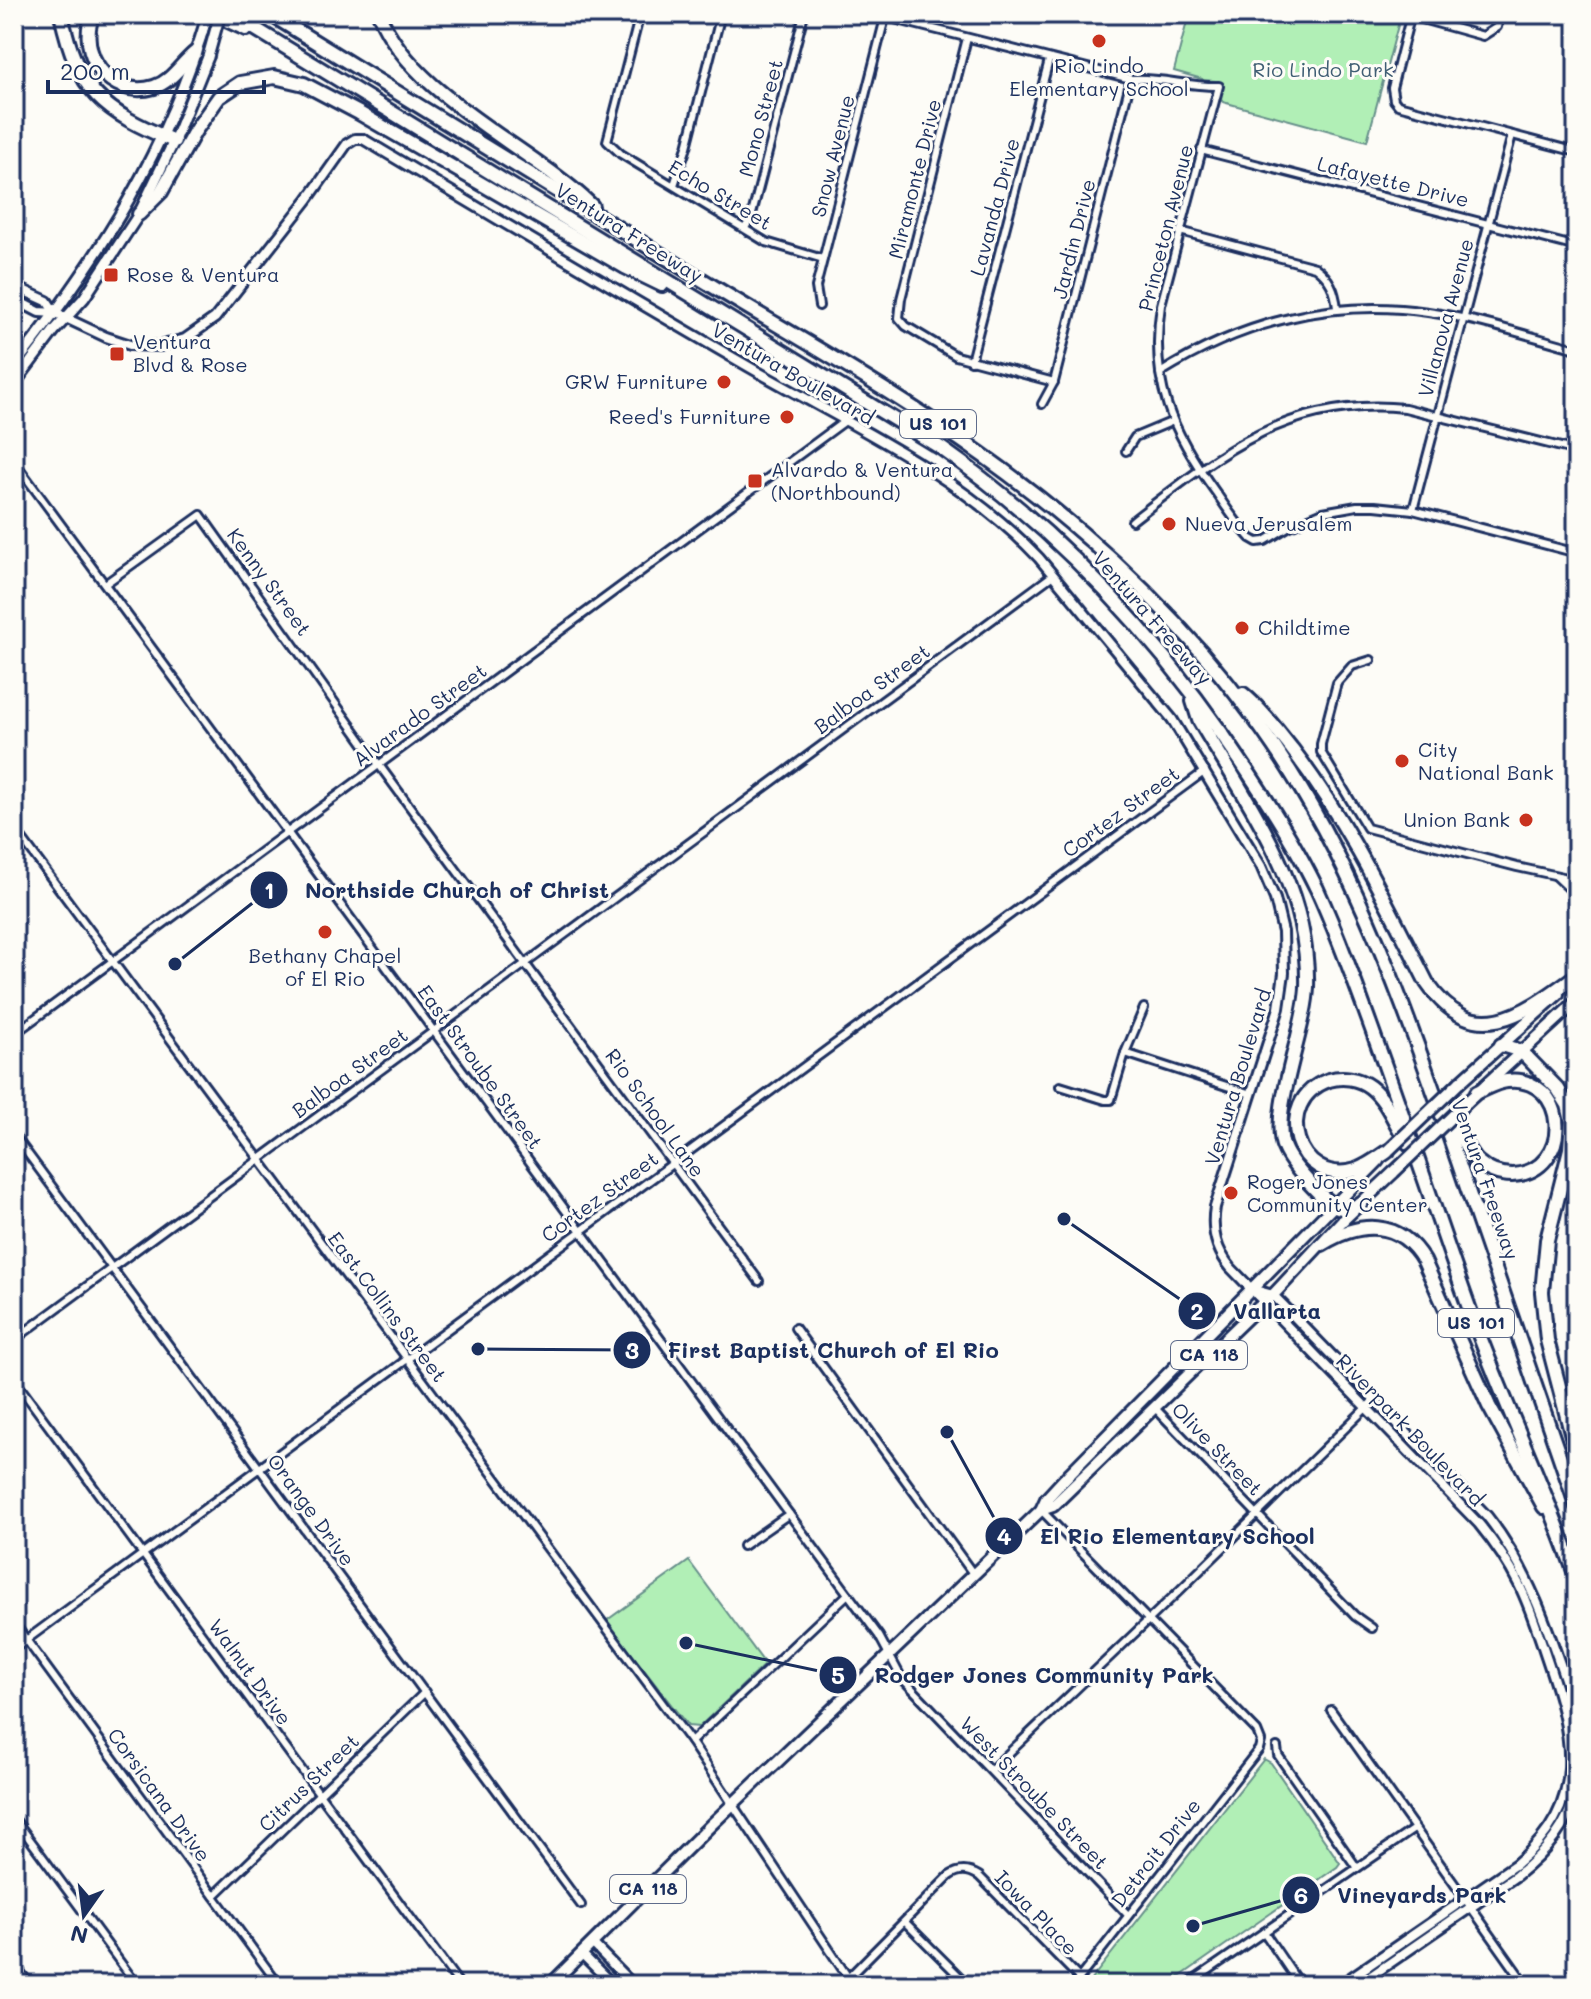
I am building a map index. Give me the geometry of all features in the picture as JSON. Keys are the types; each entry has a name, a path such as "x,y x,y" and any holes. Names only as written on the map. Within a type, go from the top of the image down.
{"highway":[{"path":"61,14 70,53 91,91 106,105 169,139"},
{"path":"93,14 89,25 90,52 104,74 117,83 143,88 156,86 168,80 184,60 202,54"},
{"path":"210,14 271,39"},
{"name":"Ventura Freeway","path":"231,14 903,422 968,467 1056,541 1120,604 1190,690 1269,805 1316,888 1364,1009 1469,1305 1577,1580"},
{"name":"Ventura Freeway","path":"270,14 871,381 976,451 1133,577 1226,678 1301,790 1358,897 1434,1092 1577,1507"},
{"path":"379,14 401,53 423,77 581,195 609,222"},
{"path":"139,214 161,192 195,131 219,97 230,88 251,79 286,78 359,113 625,267 716,310"},
{"path":"1226,678 1261,709 1334,808 1363,857 1427,983 1442,1001 1470,1017 1500,1020 1531,1008 1577,975"},
{"path":"1190,690 1199,720 1273,846 1298,906 1305,933 1305,1013 1283,1104 1280,1135 1283,1147 1294,1165 1335,1206 1348,1209 1360,1205"},
{"path":"1501,1045 1521,1051 1558,1089 1566,1099 1572,1121 1570,1149 1547,1240 1542,1292 1547,1340 1577,1455"},
{"path":"1388,1151 1358,1170 1342,1172 1317,1166 1307,1157 1296,1136 1301,1102 1319,1084 1334,1079 1348,1078 1367,1084 1380,1095 1418,1158"},
{"path":"1434,1092 1445,1104 1473,1156 1485,1167 1500,1174 1517,1174 1541,1163 1554,1145 1557,1129 1555,1112 1544,1094 1531,1085 1515,1081 1499,1083 1477,1092"},
{"path":"1322,1244 1349,1230 1374,1227 1397,1234 1419,1253 1489,1406 1567,1551"}],"main road":[{"path":"202,54 210,14"},
{"path":"14,384 84,298 139,214 220,14"},
{"path":"14,366 107,238 169,139"},
{"path":"1501,1045 1577,975"},
{"path":"1477,1092 1575,1004"},
{"name":"CA 118","path":"550,1985 1041,1510 1046,1499 1062,1481 1267,1277 1388,1151 1501,1045"},
{"name":"CA 118","path":"1041,1510 1053,1506 1264,1304 1360,1205 1477,1092"},
{"path":"1155,1408 1158,1397 1177,1377 1184,1359"}],"street":[{"name":"Echo Street","path":"640,14 607,141 621,154 775,246 823,259"},
{"path":"674,185 687,147 721,14"},
{"name":"Mono Street","path":"745,228 751,218 804,14"},
{"path":"1500,14 1497,27 1483,36 1411,15 1392,88 1394,100 1404,108 1577,152"},
{"path":"886,16 1131,79"},
{"name":"Snow Avenue","path":"819,306 816,287 886,16"},
{"name":"Miramonte Drive","path":"967,38 899,306 899,318 906,326 956,356 971,361"},
{"name":"Lavanda Drive","path":"971,361 1049,60"},
{"name":"Princeton Avenue","path":"1131,79 1152,78 1197,87 1219,86 1180,231 1160,314 1157,341 1160,373 1171,422 1199,469 1247,534 1257,542 1265,541 1306,518 1342,508 1375,506 1413,510"},
{"name":"Jardin Drive","path":"1042,404 1054,382 1131,79"},
{"name":"Villanova Avenue","path":"1413,510 1512,135"},
{"name":"Ventura Boulevard","path":"55,313 130,345 160,346 195,334 215,318 347,144 360,139 551,254 845,421 973,498 1019,537 1166,712 1205,771 1266,877 1275,899 1283,932 1282,994 1215,1207 1213,1229 1224,1260 1254,1290"},
{"name":"Lafayette Drive","path":"1201,150 1577,247"},
{"path":"1180,231 1315,267 1332,286 1337,308"},
{"path":"14,286 47,301 55,313"},
{"path":"14,299 39,312 55,313"},
{"path":"1160,373 1214,343 1256,326 1337,308 1406,309 1463,318 1577,349"},
{"path":"971,361 1054,382"},
{"path":"1132,521 1199,469 1243,441 1265,430 1323,412 1381,406 1438,415 1577,451"},
{"name":"Alvarado Street","path":"14,1034 845,421"},
{"path":"1126,451 1135,437 1171,422"},
{"name":"East Stroube Street","path":"14,461 891,1654"},
{"path":"1413,510 1577,553"},
{"name":"Kenny Street","path":"105,584 201,515 380,764"},
{"name":"Balboa Street","path":"14,1340 1053,575"},
{"path":"1371,660 1352,666 1337,683 1321,744 1321,752 1362,821 1374,830 1577,880"},
{"name":"Rio School Lane","path":"380,764 759,1281"},
{"name":"Cortez Street","path":"14,1649 1205,771"},
{"name":"East Collins Street","path":"14,828 691,1742 853,1985"},
{"path":"1556,876 1577,896"},
{"path":"1060,1086 1111,1100 1125,1053 1144,1008"},
{"path":"1125,1053 1251,1094"},
{"name":"Orange Drive","path":"14,1135 581,1905"},
{"path":"1254,1290 1273,1295"},
{"name":"Riverpark Boulevard","path":"1254,1290 1264,1304 1479,1524 1502,1552 1520,1582 1530,1608 1571,1734 1570,1779 1560,1810 1550,1829 1528,1855 1358,1985"},
{"name":"Riverpark Boulevard","path":"1273,1295 1487,1516 1507,1542 1538,1604 1577,1715"},
{"path":"795,1328 974,1575"},
{"name":"Walnut Drive","path":"14,1379 460,1985"},
{"path":"991,1770 1374,1400"},
{"name":"Olive Street","path":"1155,1408 1355,1616 1372,1628"},
{"path":"1041,1510 1149,1620"},
{"path":"743,1546 789,1514"},
{"path":"691,1742 848,1594"},
{"name":"Detroit Drive","path":"1074,1985 1259,1749 1261,1741 1257,1731 1149,1620"},
{"name":"Corsicana Drive","path":"14,1623 279,1985"},
{"name":"West Stroube Street","path":"891,1654 895,1668 909,1686 1128,1915"},
{"name":"Citrus Street","path":"214,1896 425,1692"},
{"path":"1331,1710 1526,1985"},
{"path":"1277,1747 1278,1755 1357,1868"},
{"name":"Riverpark Boulevard","path":"1340,1985 1540,1856 1565,1822 1577,1789"},
{"path":"14,1818 137,1985"},
{"path":"1187,1985 1414,1829"},
{"name":"Iowa Place","path":"905,1922 949,1876 960,1870 970,1871 979,1876 1079,1978"},
{"path":"841,1985 905,1922 968,1985"},
{"path":"1264,1932 1300,1985"},
{"path":"593,1944 633,1985"},
{"path":"582,1954 613,1985"},
{"path":"14,1963 30,1985"}],"green space":[{"name":"Rio Lindo Park","path":"1189,14 1401,14 1367,141 1223,102 1202,79 1174,71"},
{"path":"689,1561 765,1664 699,1727 688,1726 606,1621"},
{"path":"1264,1759 1271,1763 1340,1863 1337,1867 1168,1985 1087,1985"}],"place":[{"name":"Rio Lindo Elementary School","path":"1099,41"},
{"name":"Rose & Ventura","path":"111,275"},
{"name":"Ventura Blvd & Rose","path":"117,354"},
{"name":"GRW Furniture","path":"724,382"},
{"name":"Reed's Furniture","path":"787,417"},
{"name":"Alvardo & Ventura (Northbound)","path":"755,481"},
{"name":"Nueva Jerusalem","path":"1169,524"},
{"name":"Childtime","path":"1242,628"},
{"name":"City National Bank","path":"1402,761"},
{"name":"Union Bank","path":"1526,820"},
{"name":"Bethany Chapel of El Rio","path":"325,932"},
{"name":"Northside Church of Christ","path":"175,964"},
{"name":"Roger Jones Community Center","path":"1231,1193"},
{"name":"Vallarta","path":"1064,1219"},
{"name":"First Baptist Church of El Rio","path":"478,1349"},
{"name":"El Rio Elementary School","path":"947,1432"},
{"name":"Rodger Jones Community Park","path":"686,1643"},
{"name":"Vineyards Park","path":"1193,1926"}]}
